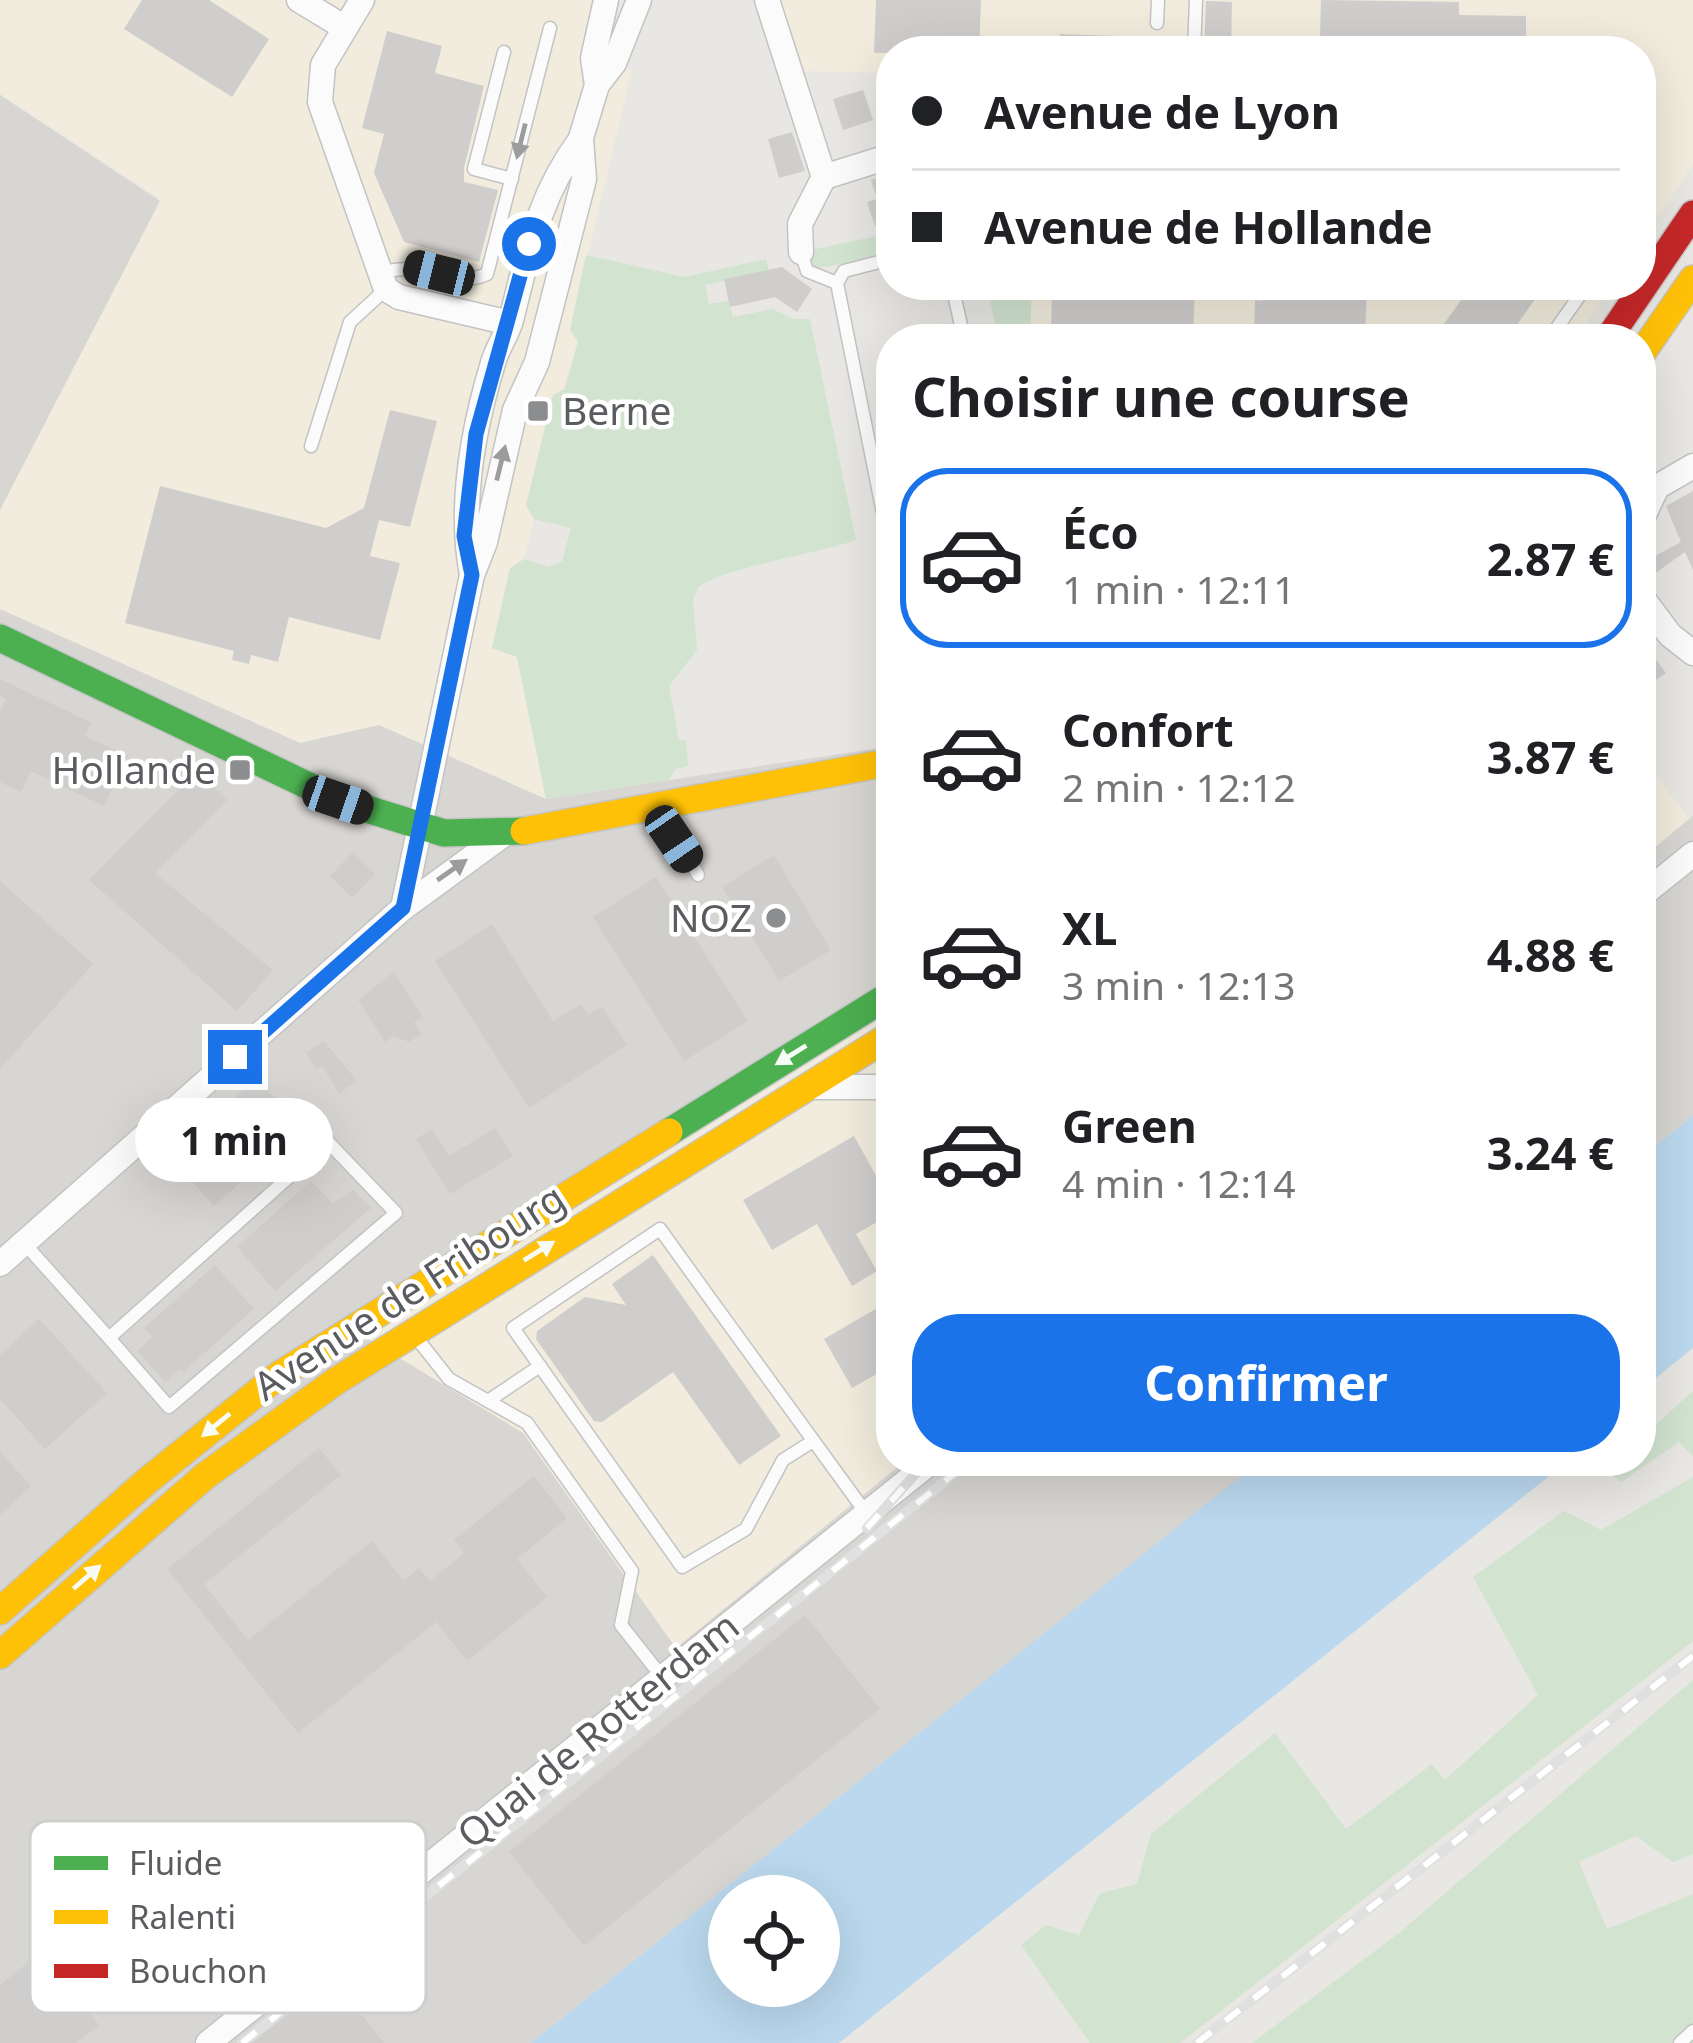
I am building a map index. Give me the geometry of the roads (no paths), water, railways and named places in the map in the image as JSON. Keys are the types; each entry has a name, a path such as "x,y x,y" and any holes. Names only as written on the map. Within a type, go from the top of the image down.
{"main road":[{"path":"1656,268 1693,214"},
{"path":"1656,327 1688,269"},
{"path":"0,638 338,800 420,829 503,835 658,802 876,766"},
{"name":"Avenue de Fribourg","path":"0,1612 147,1480 279,1375 876,1003"},
{"name":"Avenue de Fribourg","path":"0,1655 205,1476 410,1330 876,1044"}],"street":[{"path":"299,0 342,26"},
{"path":"362,0 342,26 323,65 320,102 383,281 399,297 510,322"},
{"path":"597,86 593,58 606,0"},
{"path":"472,575 464,536 476,434 493,361 510,322 518,276 550,180 580,139 597,86 614,62 639,0"},
{"path":"767,0 824,177 800,224 801,252"},
{"path":"403,908 472,575 485,542 519,398 537,362 584,179 580,139"},
{"path":"824,177 876,161"},
{"path":"510,322 518,345 519,398"},
{"path":"1656,489 1693,466"},
{"path":"1656,616 1693,653"},
{"path":"0,1264 403,908 503,835"},
{"path":"1656,884 1693,854"},
{"path":"807,1087 876,1087"},
{"name":"Quai de Rotterdam","path":"426,1868 913,1476"},
{"name":"Quai de Rotterdam","path":"208,2043 245,2013"}],"lane":[{"path":"1157,23 1158,0"},
{"path":"1195,36 1196,0"},
{"path":"310,446 350,322 383,281 406,265 472,281 488,274 550,28"},
{"path":"504,52 474,170 512,178"},
{"path":"801,252 807,271 836,283"},
{"path":"876,263 844,271 836,283 876,479"},
{"path":"1641,324 1688,269"},
{"path":"658,802 698,875"},
{"path":"24,1243 170,1407 396,1213 328,1142 110,1338"},
{"path":"813,1441 783,1460 746,1529 682,1567 513,1328 660,1229 866,1514"},
{"path":"410,1330 449,1379 527,1423 632,1571 621,1625 663,1678"},
{"path":"488,1401 540,1366"},
{"path":"1680,2043 1693,2031"}],"water":[{"path":"1693,1116 1693,1348 1656,1378 1656,1145"},
{"path":"1241,1476 1549,1476 839,2043 531,2043 708,1902 708,2007 840,2007 840,1875 741,1875"}],"railway":[{"path":"867,1528 914,1476"},
{"path":"426,1896 951,1476"},
{"path":"1197,2043 1693,1656"},
{"path":"242,2043 280,2013"}],"place":[{"name":"Berne","path":"538,411"},
{"name":"Hollande","path":"240,770"},
{"name":"NOZ","path":"776,918"}]}
